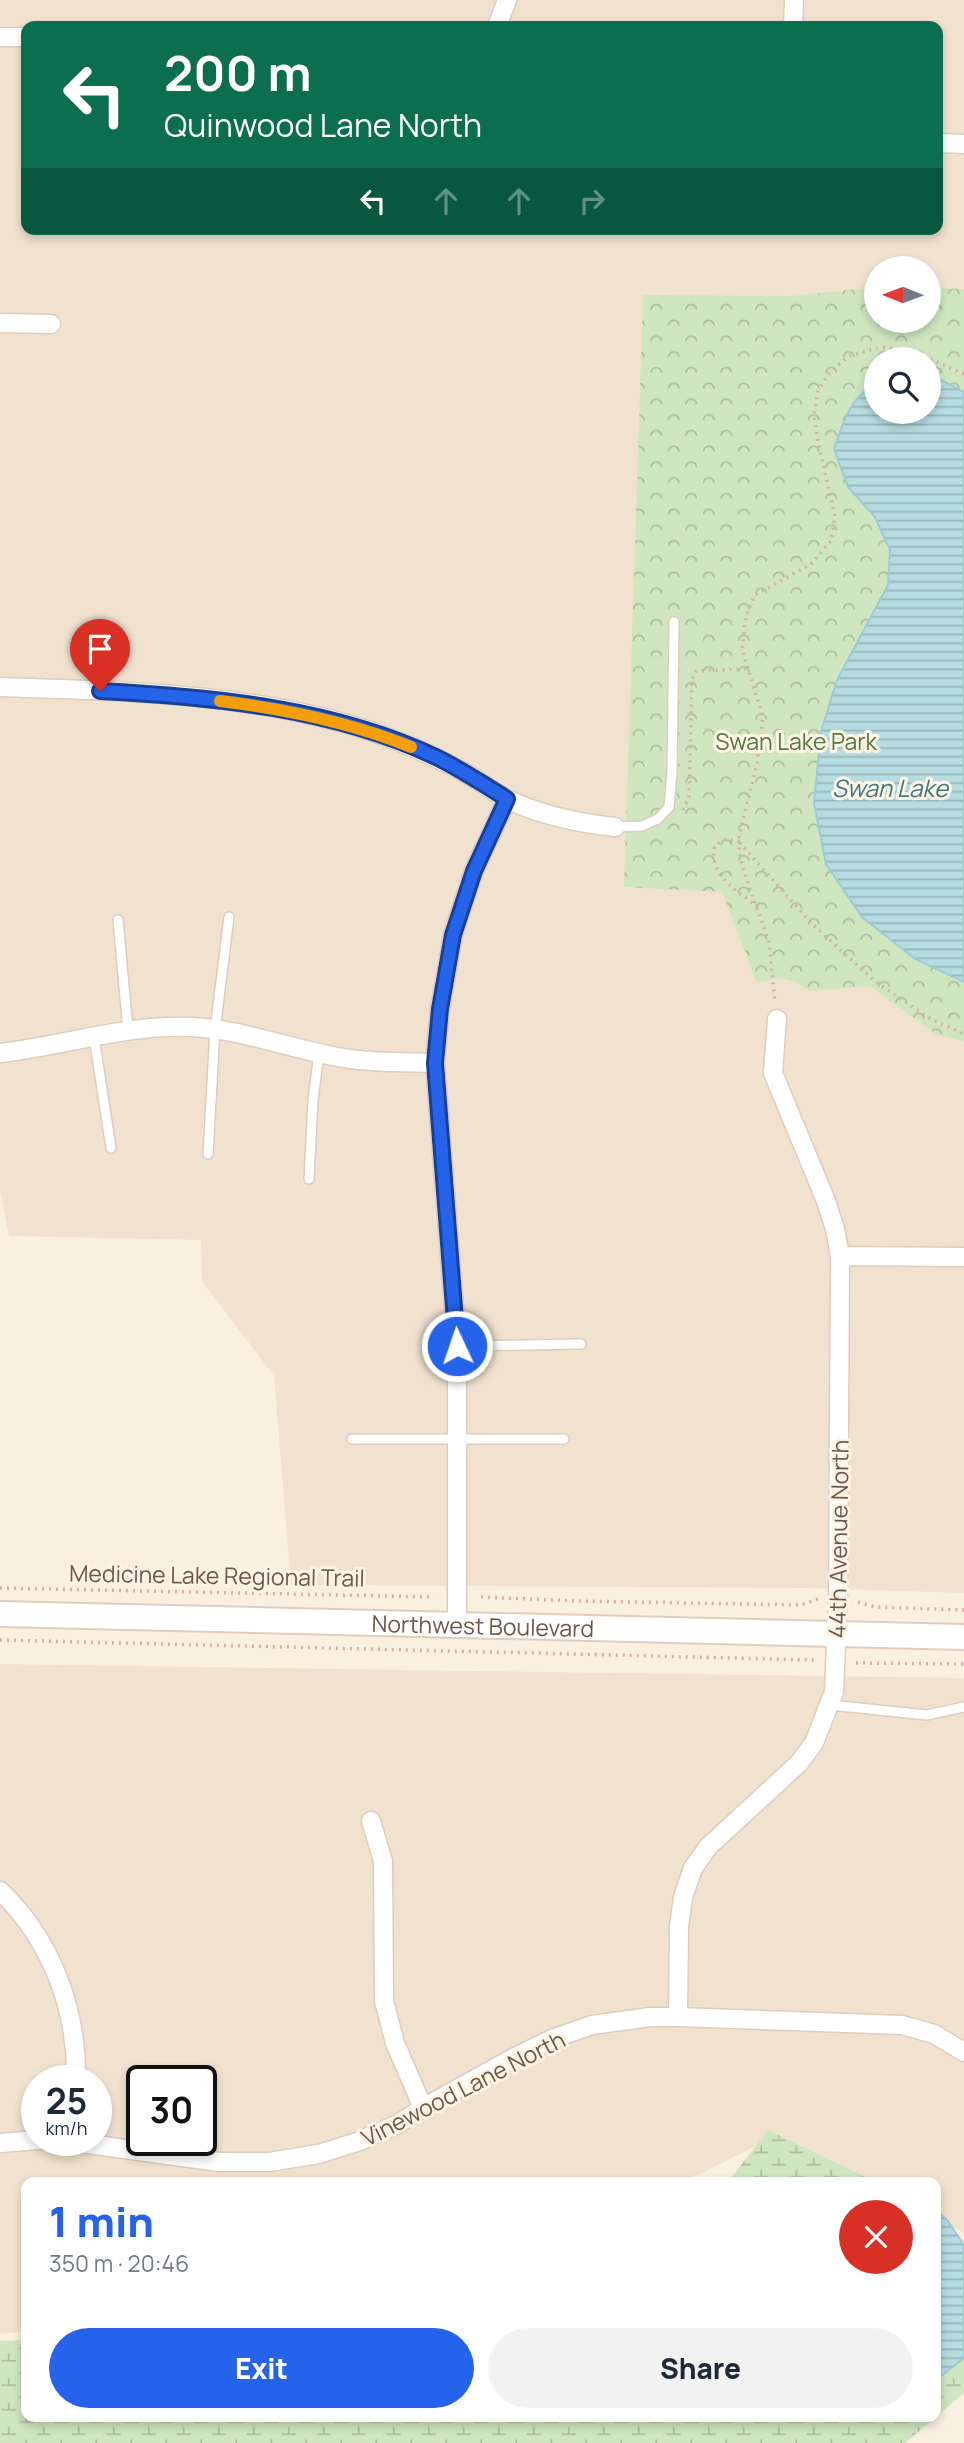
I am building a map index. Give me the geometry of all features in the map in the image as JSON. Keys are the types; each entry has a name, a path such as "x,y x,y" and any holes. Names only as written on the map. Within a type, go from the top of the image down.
{"main road":[{"name":"Northwest Boulevard","path":"0,1614 964,1637"}],"street":[{"path":"499,21 507,0"},
{"path":"793,21 794,0"},
{"path":"0,37 21,37"},
{"path":"943,143 964,144"},
{"path":"0,323 51,324"},
{"path":"0,687 156,694 268,707 315,717 383,736 438,758 507,799 560,817 615,827"},
{"path":"457,1624 457,1346 435,1063 440,1009 453,935 474,871 507,799"},
{"name":"44th Avenue North","path":"678,2017 679,1926 683,1897 693,1868 708,1847 799,1763 814,1743 834,1692 837,1633 840,1256 835,1229 825,1201 773,1073 777,1019"},
{"path":"0,1053 35,1049 142,1028 191,1027 241,1033 319,1053 370,1060 435,1063"},
{"path":"840,1256 964,1257"},
{"path":"371,1821 383,1861 384,2001 395,2043 423,2108"},
{"path":"0,1891 28,1923 50,1959 64,1996 73,2036 75,2065"},
{"name":"Vinewood Lane North","path":"112,2147 219,2162 269,2162 319,2154 360,2141 398,2124 552,2039 592,2025 650,2017 902,2025 934,2034 964,2052"},
{"name":"Vinewood Lane North","path":"0,2143 21,2141"}],"lane":[{"path":"615,827 642,826 658,819 669,807 674,622"},
{"path":"208,1154 215,1030 229,917"},
{"path":"118,920 128,1030"},
{"path":"94,1037 111,1148"},
{"path":"309,1179 313,1100 319,1053"},
{"path":"457,1346 581,1344"},
{"path":"352,1439 564,1439"},
{"path":"830,1705 927,1714 964,1707"}],"path":[{"path":"777,1019 769,942 743,869 738,841 757,763 763,717 742,650 746,616 755,595 811,564 831,541 835,516 814,415 818,391 830,372 849,356 881,347 914,352 964,374"},
{"path":"758,908 720,876 712,858 715,845 726,839 738,841 813,925 877,983 931,1018 964,1034"},
{"name":"Medicine Lake Regional Trail","path":"0,1588 434,1597"},
{"path":"481,1597 801,1605 823,1597"},
{"path":"858,1602 875,1607 964,1610"},
{"path":"0,1640 814,1660"},
{"path":"856,1663 964,1664"}],"shaded area":[{"path":"0,0 964,0 964,1593 806,1588 291,1585 274,1376 202,1281 201,1240 9,1236 0,1189"},
{"path":"0,1664 964,1678 964,2233 941,2221 941,2177 853,2177 756,2146 692,2177 21,2177 21,2332 0,2334"}],"green space":[{"name":"Swan Lake Park","path":"864,288 864,333 941,333 942,288 964,289 964,1041 937,1035 870,986 810,991 795,981 781,978 757,983 722,892 624,887 643,295 791,296"},
{"path":"768,2130 866,2177 732,2177"},
{"path":"941,2244 964,2266 964,2393 941,2413"},
{"path":"21,2340 21,2422 930,2422 905,2443 0,2443 0,2341"}],"water":[{"name":"Swan Lake","path":"941,380 964,392 964,982 915,959 862,917 826,864 814,803 821,732 837,680 888,585 890,550 875,517 848,487 834,449 844,421 864,392 864,424 941,424"},
{"path":"941,2215 964,2245 964,2358 941,2376"}],"slow traffic":[{"path":"220,701 268,707 327,720 411,747"}],"route":[{"path":"100,691 268,707 327,720 383,736 438,758 507,799 474,871 453,935 440,1009 435,1063 457,1346"}]}
